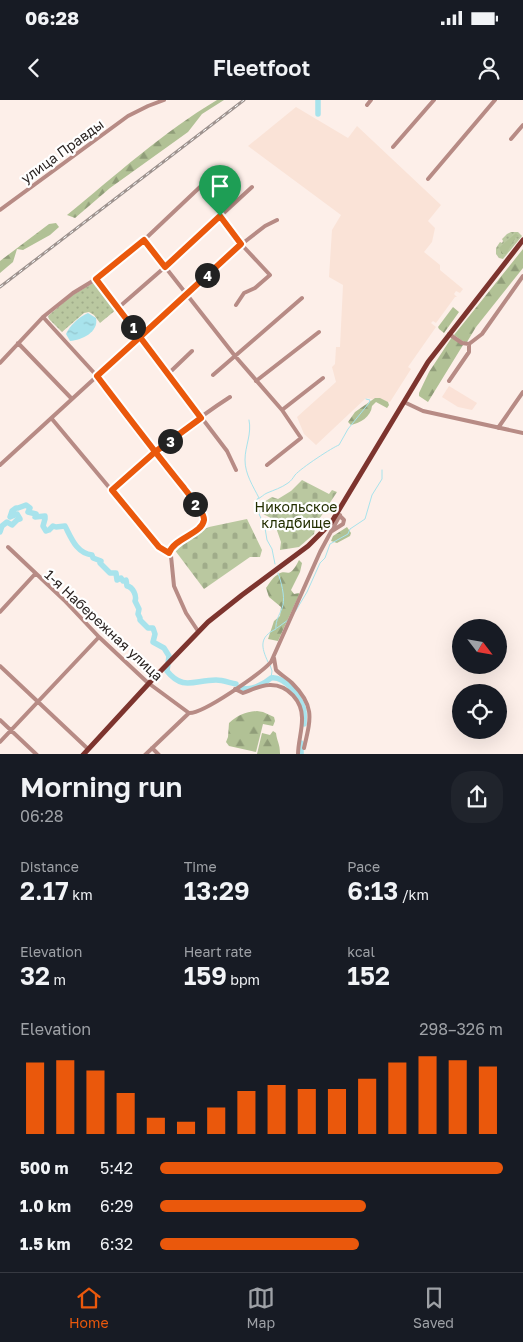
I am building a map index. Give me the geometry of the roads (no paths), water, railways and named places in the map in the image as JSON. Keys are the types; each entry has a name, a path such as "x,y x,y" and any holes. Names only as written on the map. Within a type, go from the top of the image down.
{"main road":[{"path":"88,752 198,631 226,607 314,541 339,514 428,362 523,240"}],"street":[{"name":"улица Правды","path":"0,210 128,116 164,100"},
{"path":"367,105 371,100"},
{"path":"393,147 434,100"},
{"path":"428,179 495,100"},
{"path":"511,139 523,125"},
{"path":"118,308 252,186"},
{"path":"0,363 43,317 73,292 96,279 144,240 200,187"},
{"path":"220,216 241,244 270,275 255,288 244,293 236,305"},
{"path":"0,465 241,244 265,226 277,220"},
{"path":"144,240 256,381 282,410 301,438 267,465"},
{"path":"449,334 462,343 469,344 482,334 523,276"},
{"path":"96,279 227,451 236,470"},
{"path":"213,375 302,298"},
{"path":"43,317 97,376 204,516 201,528 188,534 174,545 169,553"},
{"path":"256,381 319,332"},
{"path":"18,343 72,399"},
{"path":"449,382 469,352 469,344"},
{"path":"168,374 192,351"},
{"path":"282,410 323,378"},
{"path":"498,428 523,392"},
{"path":"112,490 155,452 230,397"},
{"path":"404,402 418,410 523,433"},
{"path":"52,419 159,547 169,553 173,559 173,578 176,593 198,631"},
{"path":"145,754 189,713 198,711 238,687 269,664 274,658 320,552 332,531 343,524 344,520 339,514"},
{"name":"1-я Набережная улица","path":"8,547 64,600 99,637 189,713"},
{"path":"0,612 35,574"},
{"path":"0,742 99,637"},
{"path":"274,658 276,670 291,682 309,705 310,719 304,748"},
{"path":"0,666 88,752"},
{"path":"238,687 243,693 267,685 278,685 292,694 302,709 298,754"},
{"path":"0,720 37,754"},
{"path":"152,748 159,754"}],"water":[{"path":"88,313 96,318 95,327 84,337 70,341 66,334 67,331 82,316"}],"waterway":[{"path":"318,100 318,114"},
{"path":"275,564 272,549 267,540 265,528 257,509 257,499 285,485 304,468 339,445 348,429 369,403 370,400 366,399"},
{"path":"249,420 250,430 245,465 259,498"},
{"path":"295,612 307,592 320,563 325,558 330,544 348,534 350,529 365,519 372,495 382,479 382,470"},
{"path":"0,532 2,526 7,522 12,525 20,519 17,514 10,517 12,511 26,505 30,508 28,512 36,514 35,517 45,516 43,526 46,531 53,526 65,526 78,548 101,561 100,563 110,573 116,573 117,580 121,578 123,581 126,580 127,586 135,594 140,620 148,628 153,628 155,634 153,642 164,648 169,656 167,671 173,677 184,683 221,680 236,684"},
{"path":"268,662 263,643 267,635 276,629 283,601 278,573"},
{"path":"277,628 288,620"},
{"path":"270,665 272,671 271,678"},
{"path":"242,688 249,689 265,683 271,678 281,680 295,692 301,703 304,711 304,724"},
{"path":"301,743 301,754"}],"railway":[{"path":"0,287 244,100"}],"park label":[{"name":"Никольское кладбище","path":"296,514"}]}
